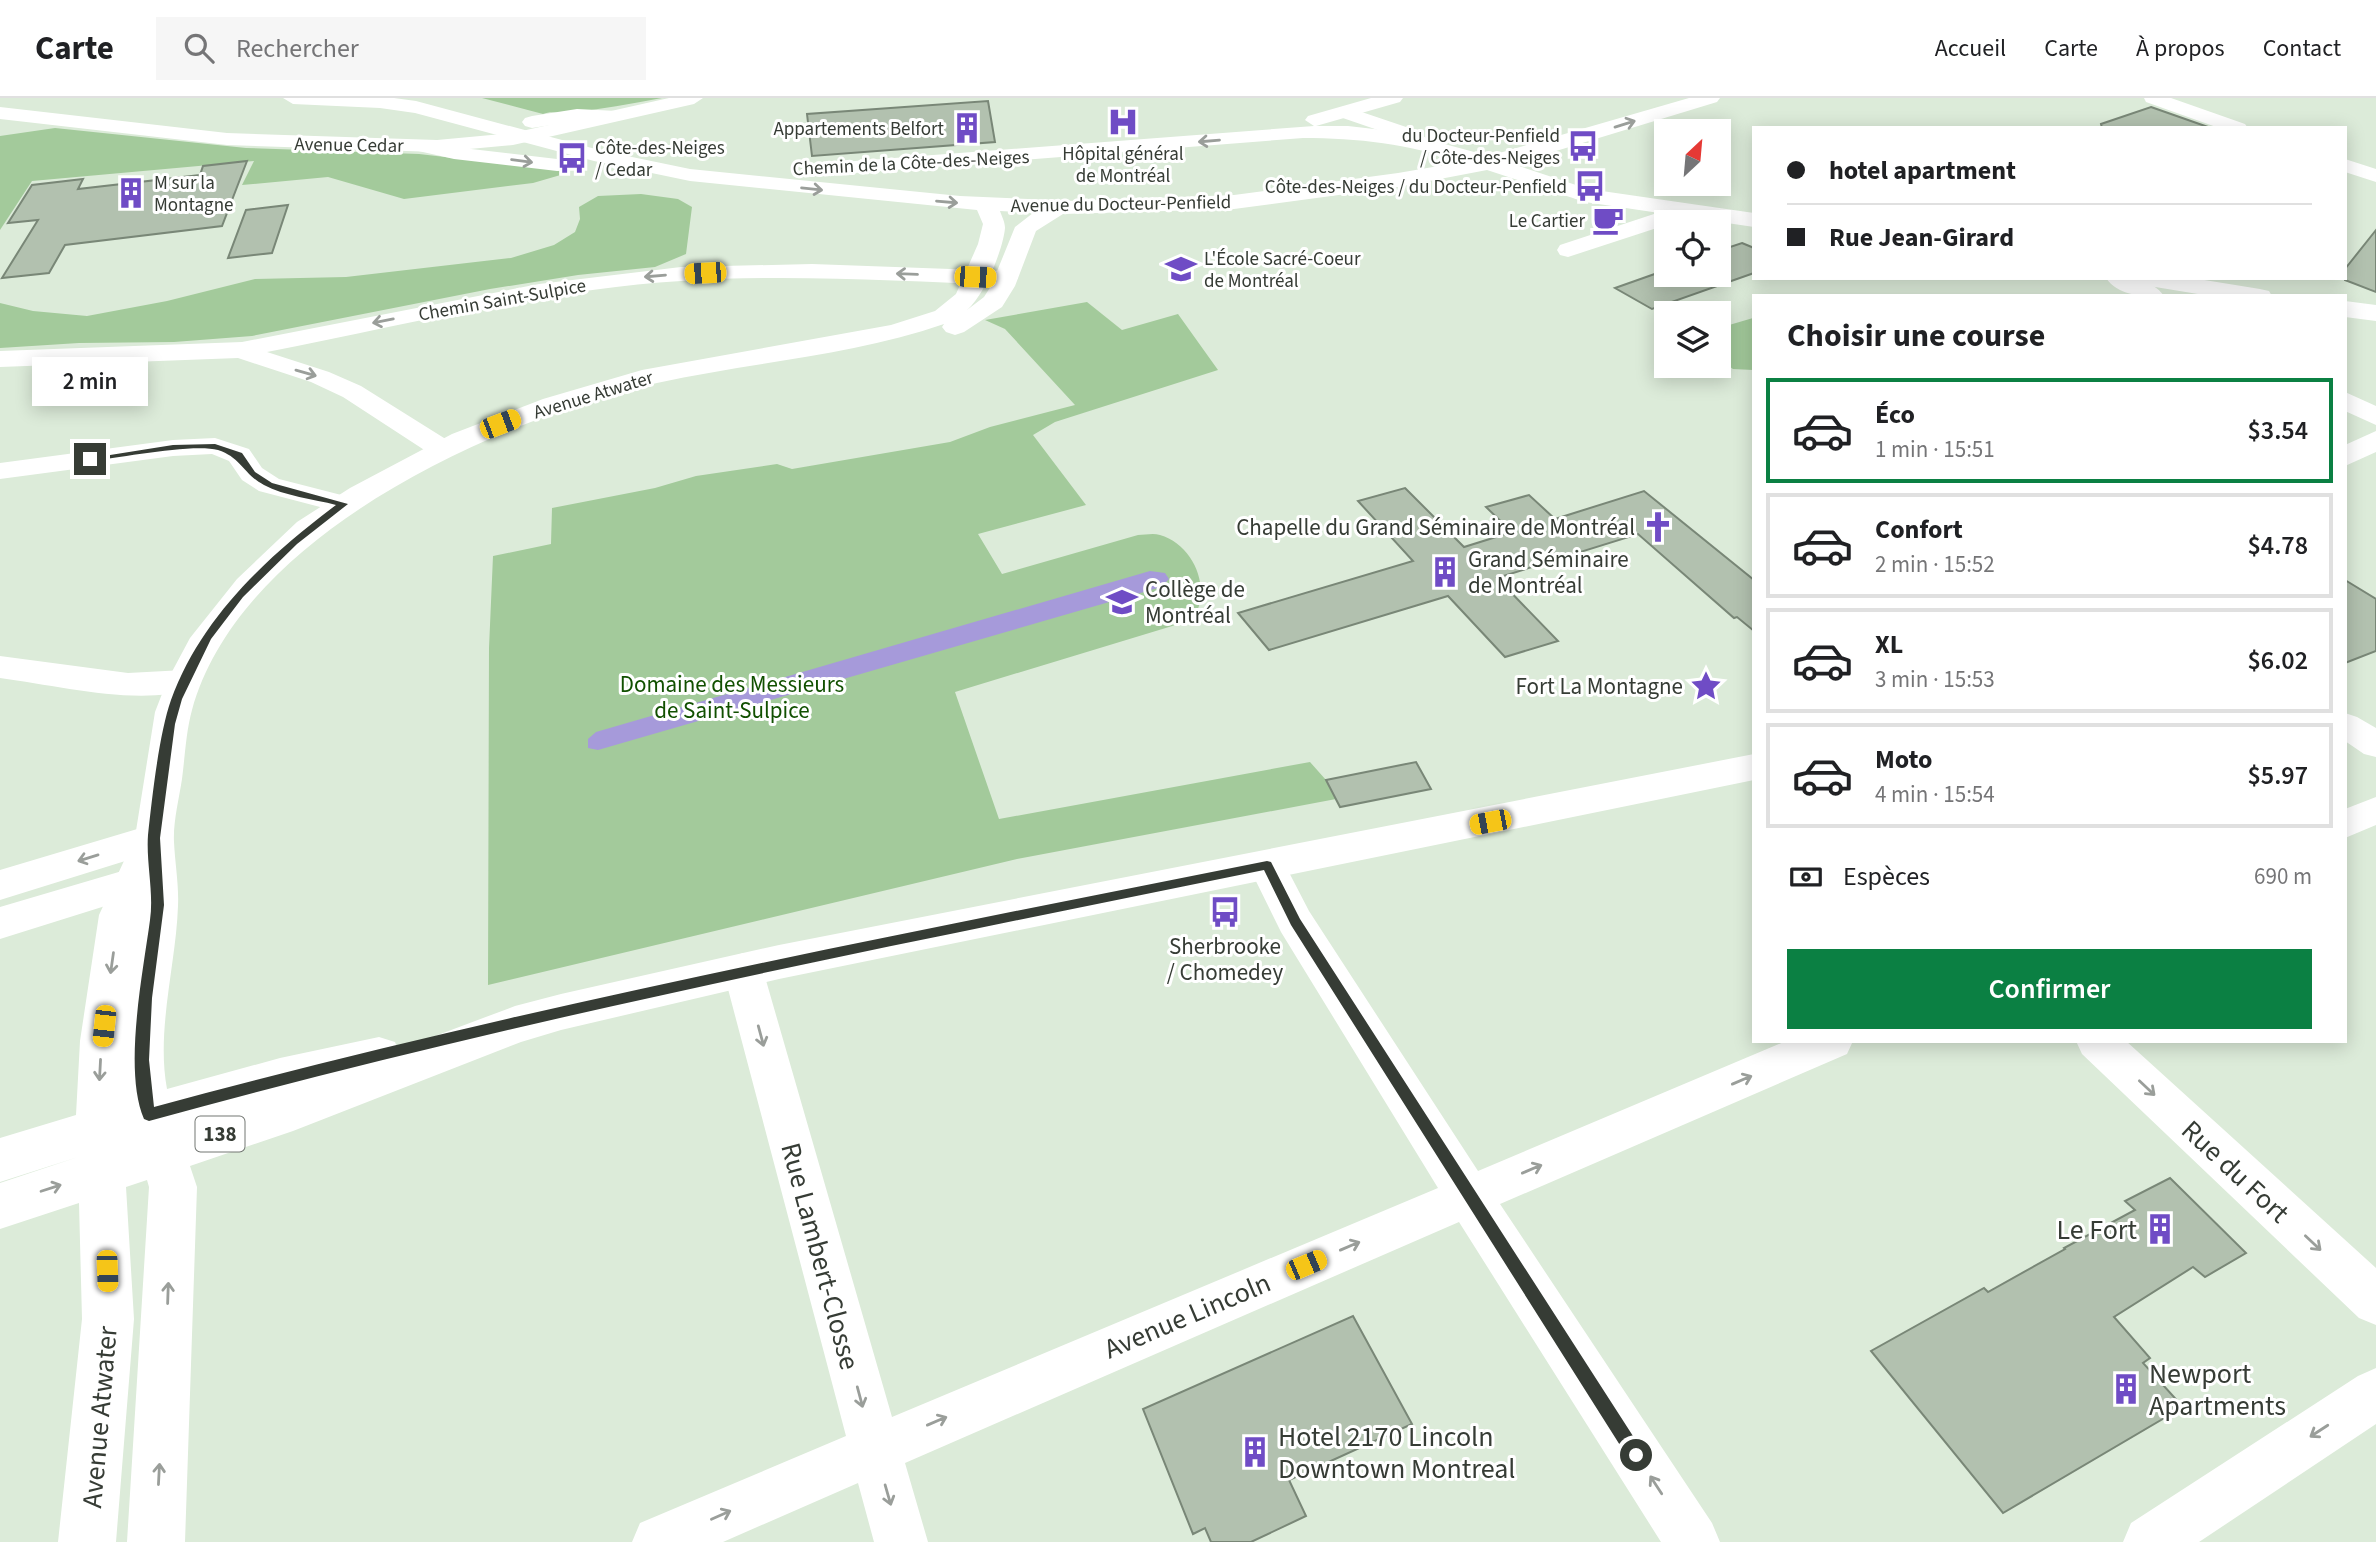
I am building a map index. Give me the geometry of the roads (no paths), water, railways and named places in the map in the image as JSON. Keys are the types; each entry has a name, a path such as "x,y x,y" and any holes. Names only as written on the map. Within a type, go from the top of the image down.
{"main road":[{"path":"293,98 378,100 416,107 446,107 529,129 577,115 610,116"},
{"path":"1277,134 1297,125 1393,98"},
{"name":"Avenue du Docteur-Penfield","path":"529,129 601,157 678,173 859,194 1057,208 1234,202 1398,180 1489,163 1710,98"},
{"path":"411,146 444,126 446,107"},
{"name":"Chemin de la Côte-des-Neiges","path":"529,129 555,128 636,150 717,165 799,170 880,167 1319,131 1389,136 1489,163 1585,195 1752,220"},
{"path":"1389,136 1414,149 1424,159 1420,167 1398,180"},
{"path":"411,146 622,173 678,173"},
{"path":"859,194 866,179 880,167"},
{"path":"1398,180 1471,183 1542,193 1585,195"},
{"name":"Avenue Atwater","path":"87,1542 108,1319 101,1150 102,1041 111,964 119,915 148,865 170,724 184,681 207,638 248,586 293,542 343,504 442,449 519,417 602,390 692,367 909,329 937,320 963,303 975,277 993,232 993,219 986,205"},
{"name":"Avenue Atwater","path":"802,349 877,347 930,336 982,312 997,297 1026,227 1057,208"},
{"path":"2154,280 2232,294"},
{"path":"2347,309 2376,313"},
{"path":"2347,456 2376,439"},
{"name":"138","path":"0,1160 101,1150 156,1133 278,1116 515,1025 594,1003 743,970 1752,767"},
{"name":"Avenue Atwater","path":"148,865 158,905 146,998 142,1060 144,1094 173,1187 156,1542"},
{"name":"138","path":"0,1206 101,1150"}],"street":[{"path":"555,128 694,98"},
{"path":"2153,98 2232,126"},
{"name":"Chemin de la Côte-des-Neiges","path":"1344,111 1405,133 1427,145"},
{"name":"Avenue Cedar","path":"0,113 227,139 411,146 468,145 529,129"},
{"path":"2347,166 2376,176"},
{"path":"1568,250 1668,217 1672,208"},
{"name":"Chemin Saint-Sulpice","path":"0,359 242,350 472,303 610,281 755,270 1006,278"},
{"path":"2121,280 2148,294"},
{"path":"242,350 257,358 319,377 347,389 372,402 442,449"},
{"path":"2347,401 2376,417"},
{"path":"0,471 173,448 215,446 239,455 252,474 269,485 343,504"},
{"path":"0,667 128,684 184,681"},
{"path":"2347,725 2376,745"},
{"path":"2347,823 2376,810"},
{"path":"0,884 148,865"},
{"path":"0,923 148,865"},
{"path":"1267,865 1295,921 1558,1337 1693,1542"},
{"name":"Rue Lambert-Closse","path":"743,970 901,1542"},
{"name":"Avenue Lincoln","path":"659,1542 1827,1043"},
{"name":"Rue du Fort","path":"2099,1043 2376,1301"},
{"path":"2150,1542 2376,1394"}],"place":[{"name":"Hôpital général de Montréal","path":"1123,122"},
{"name":"Appartements Belfort","path":"967,128"},
{"name":"du Docteur-Penfield / Côte-des-Neiges","path":"1583,146"},
{"name":"Côte-des-Neiges / Cedar","path":"572,158"},
{"name":"Côte-des-Neiges / du Docteur-Penfield","path":"1590,186"},
{"name":"M sur la Montagne","path":"131,193"},
{"name":"Le Cartier","path":"1608,220"},
{"name":"L'École Sacré-Coeur de Montréal","path":"1181,269"},
{"name":"Chapelle du Grand Séminaire de Montréal","path":"1658,527"},
{"name":"Grand Séminaire de Montréal","path":"1445,572"},
{"name":"Collège de Montréal","path":"1122,602"},
{"name":"Fort La Montagne","path":"1706,686"},
{"name":"Sherbrooke / Chomedey","path":"1225,912"},
{"name":"Le Fort","path":"2160,1229"},
{"name":"Newport Apartments","path":"2126,1389"},
{"name":"Hotel 2170 Lincoln Downtown Montreal","path":"1255,1452"}],"park label":[{"name":"Domaine des Messieurs de Saint-Sulpice","path":"732,697"}]}
